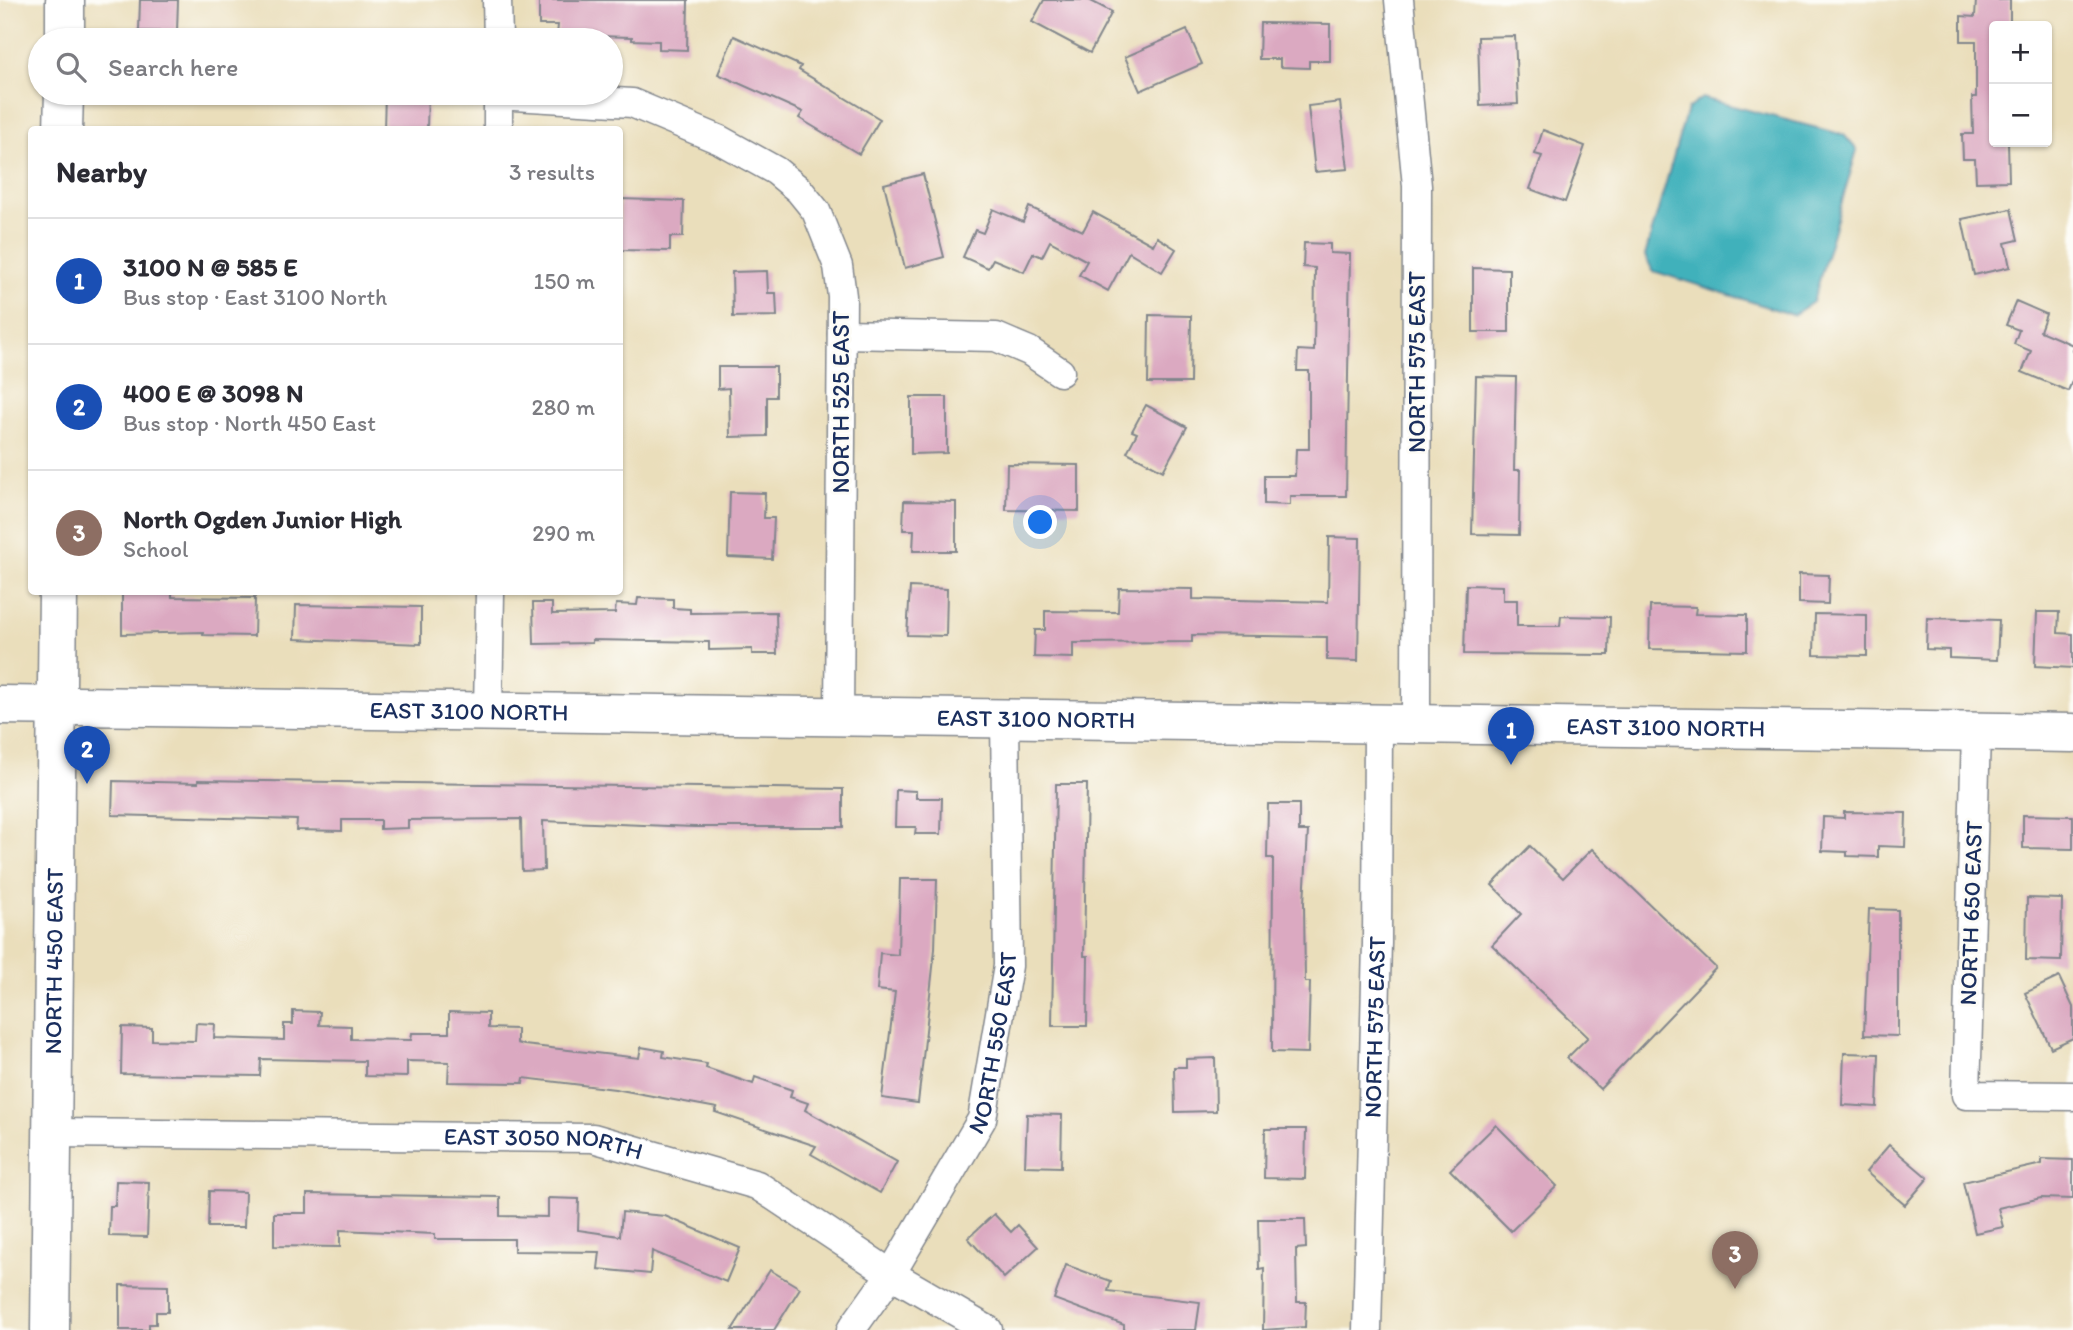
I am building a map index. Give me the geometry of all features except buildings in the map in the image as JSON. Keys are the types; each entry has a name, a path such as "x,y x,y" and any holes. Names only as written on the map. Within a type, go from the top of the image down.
{"main road":[{"path":"65,0 65,28"},
{"path":"63,126 64,105"},
{"name":"NORTH 450 EAST","path":"50,1330 58,595"},
{"name":"EAST 3100 NORTH","path":"0,705 2073,733"}],"street":[{"path":"497,0 498,28"},
{"name":"NORTH 575 EAST","path":"1399,0 1417,186 1416,725"},
{"name":"NORTH 525 EAST","path":"623,102 632,103 720,140 776,171 799,190 816,211 838,267 842,334 839,718"},
{"path":"498,105 498,126"},
{"path":"842,334 996,337 1029,351 1060,372"},
{"path":"488,712 490,595"},
{"name":"NORTH 550 EAST","path":"851,1330 891,1274 982,1119 1008,967 1004,719"},
{"name":"NORTH 575 EAST","path":"1367,1330 1377,943 1378,724"},
{"name":"NORTH 650 EAST","path":"1976,732 1966,1095 2073,1096"},
{"name":"EAST 3050 NORTH","path":"52,1133 593,1139 757,1185 891,1274 988,1330"}],"water":[{"path":"1702,98 1844,135 1857,150 1813,302 1793,315 1653,271 1645,256 1687,109"}],"place":[{"name":"3100 N @ 585 E","path":"1511,765"},
{"name":"400 E @ 3098 N","path":"87,784"},
{"name":"North Ogden Junior High","path":"1735,1289"}]}
